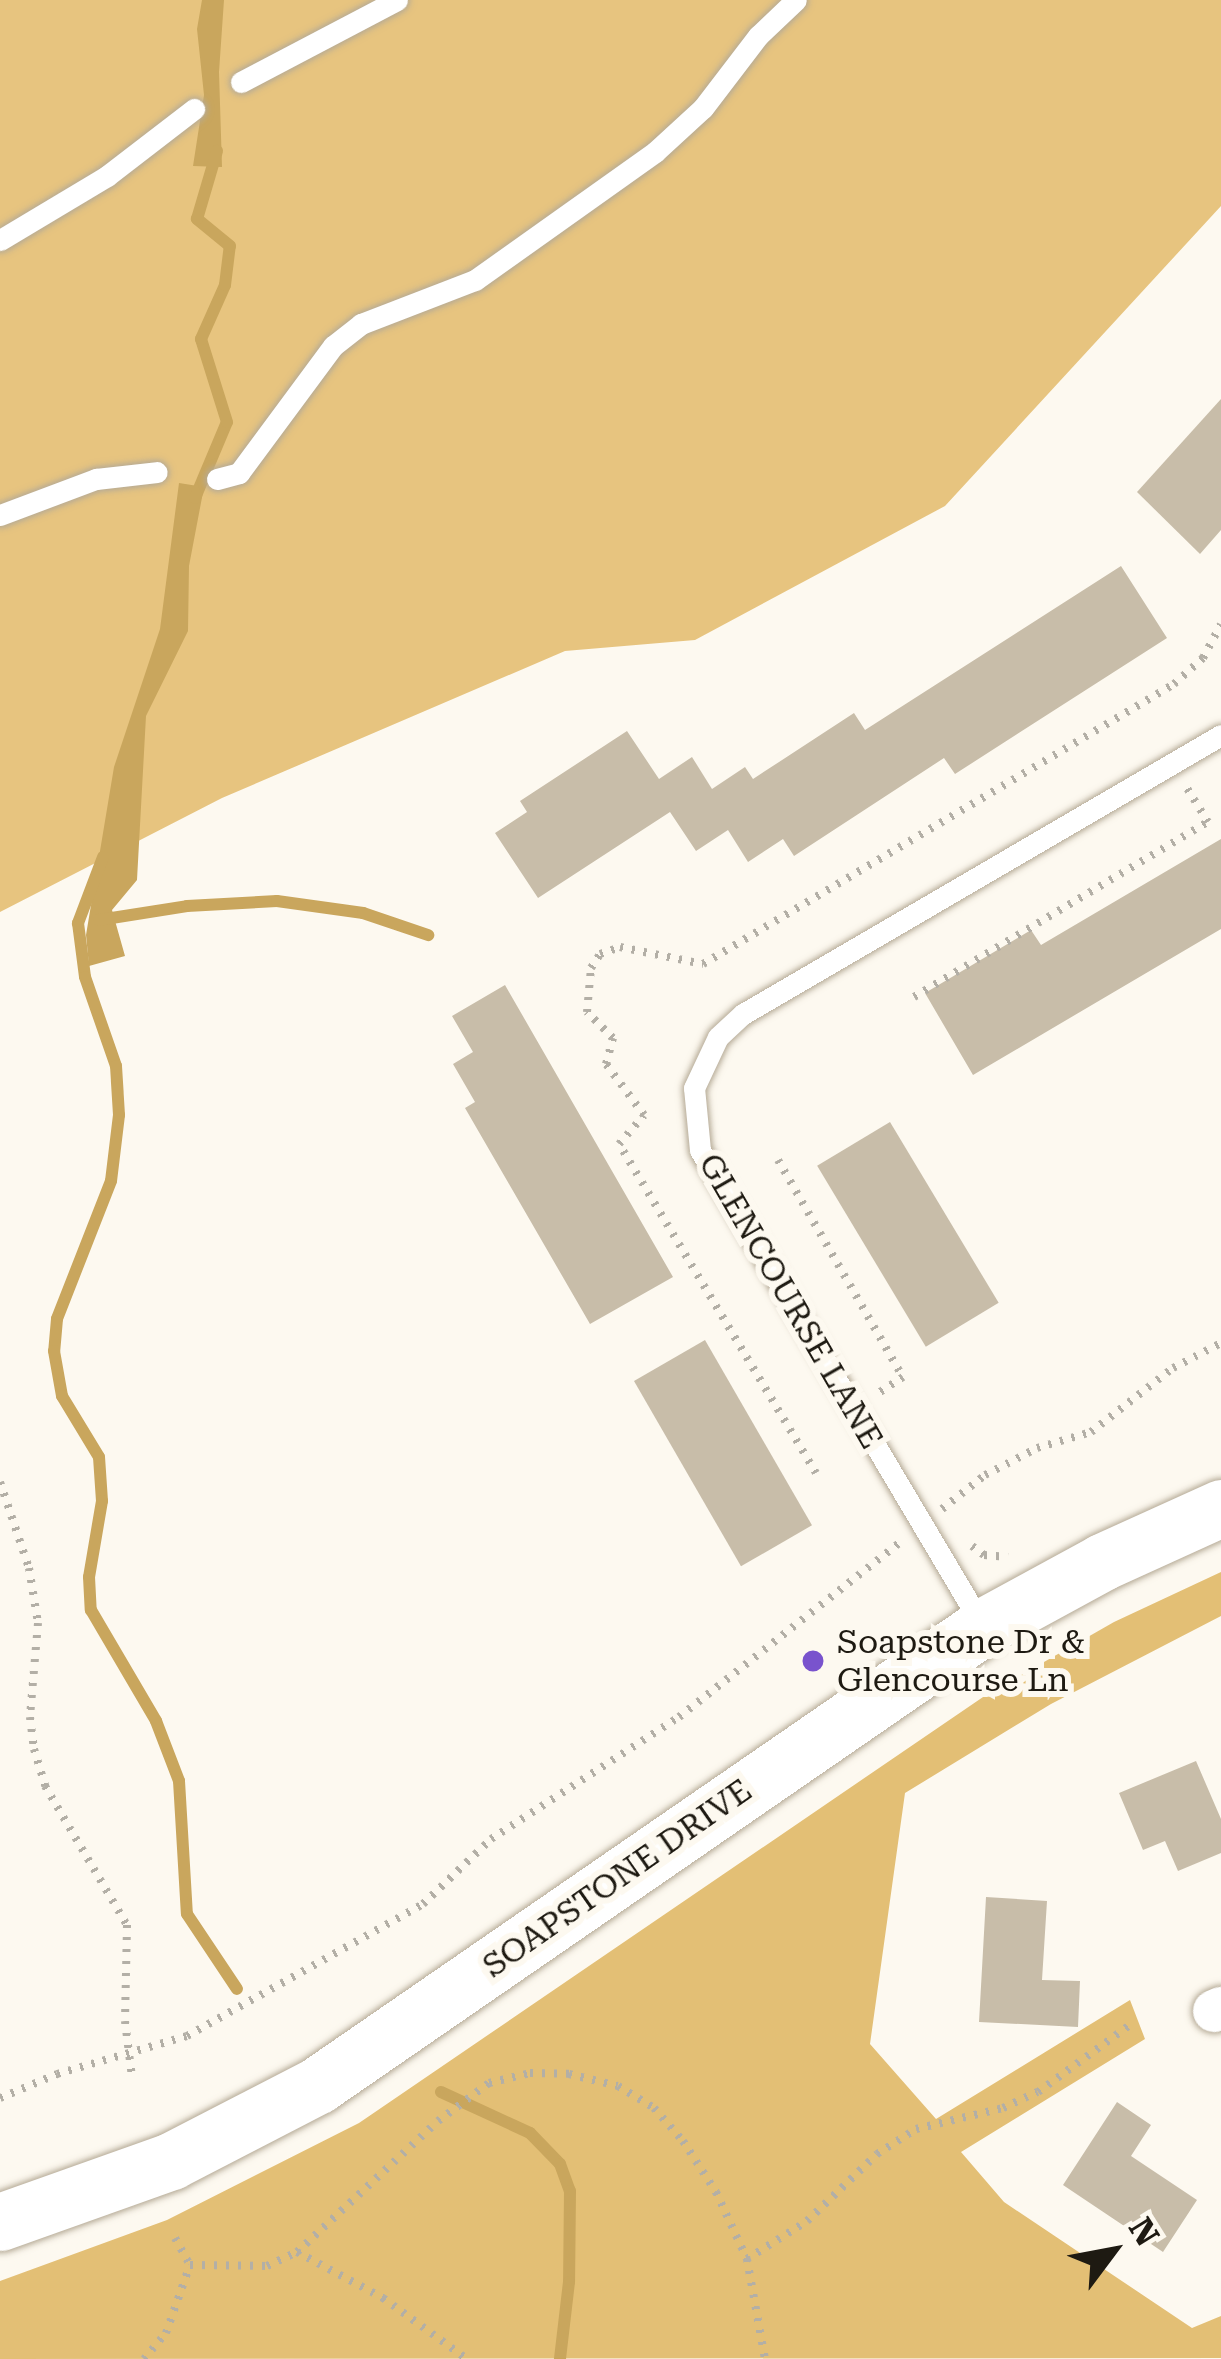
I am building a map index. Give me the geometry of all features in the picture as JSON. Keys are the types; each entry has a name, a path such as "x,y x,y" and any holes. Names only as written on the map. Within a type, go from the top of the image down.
{"street":[{"name":"SOAPSTONE DRIVE","path":"0,2222 171,2161 318,2085 983,1627 1102,1562 1221,1508"}],"lane":[{"path":"241,82 397,0"},
{"path":"217,479 238,473 333,346 361,324 475,280 655,152 703,108 758,36 796,0"},
{"path":"0,240 107,176 194,109"},
{"path":"0,515 96,478 158,472"},
{"name":"GLENCOURSE LANE","path":"983,1627 700,1150 694,1088 718,1037 743,1014 1221,735"}],"path":[{"path":"914,997 1208,822 1172,764"},
{"path":"778,1160 903,1377 876,1394 887,1413"},
{"path":"0,2098 187,2036 423,1904 491,1839 679,1717 985,1475 1037,1448 1091,1432 1172,1368 1221,1342"},
{"path":"0,1481 29,1568 38,1623 30,1717 34,1749 45,1786 127,1924 132,2077"},
{"path":"931,1490 952,1524"},
{"path":"962,1538 984,1555 1016,1558"},
{"path":"747,2259 807,2221 877,2154 916,2129 1004,2108 1038,2092 1130,2025"},
{"path":"190,2265 267,2266 297,2252 438,2121 489,2083 530,2073 569,2074 618,2086 654,2108 716,2192 747,2259 765,2359"},
{"path":"144,2359 166,2333 190,2265 175,2239"},
{"path":"297,2252 383,2298 466,2359"}],"shaded area":[{"path":"0,0 1221,0 1221,206 945,506 695,640 565,651 222,798 0,912"},
{"path":"202,0 224,0 219,72 222,167 193,166 204,95 197,29"},
{"path":"179,483 204,487 189,566 188,631 146,716 137,880 112,910 125,956 89,966 86,935 114,767 160,629"},
{"path":"1221,1572 1221,1616 1051,1704 905,1793 870,2044 936,2119 1130,2000 1145,2039 961,2152 1004,2202 1192,2328 1221,2316 1221,2358 0,2359 0,2281 167,2220 359,2123 986,1695 1114,1622"}],"building":[{"path":"1221,399 1221,530 1200,554 1137,492"},
{"path":"1121,566 1167,638 955,774 944,758 794,856 783,839 748,862 728,830 696,851 670,812 538,898 495,833 527,812 520,801 627,731 659,779 692,757 712,789 745,767 753,779 854,713 865,730"},
{"path":"1221,839 1221,929 973,1075 925,993 1031,930 1041,945"},
{"path":"505,985 673,1277 590,1324 465,1108 475,1102 453,1064 473,1052 452,1016"},
{"path":"890,1122 999,1303 926,1347 817,1166"},
{"path":"705,1340 812,1525 741,1566 634,1381"},
{"path":"1196,1761 1221,1819 1221,1853 1178,1871 1165,1841 1143,1850 1119,1793"},
{"path":"986,1897 1047,1901 1042,1980 1080,1981 1078,2027 979,2022"},
{"path":"1117,2102 1151,2125 1131,2156 1197,2200 1163,2252 1063,2185"}],"waterway":[{"path":"195,498 227,422 201,339 225,285 230,246 197,219 217,151"},
{"path":"103,857 78,923 85,977 116,1066 119,1115 111,1181 57,1319 54,1351 62,1396 99,1457 102,1501 89,1577 91,1610 156,1721 179,1781 187,1914 237,1989"},
{"path":"99,920 187,906 277,901 363,913 428,935"},
{"path":"441,2092 530,2133 560,2164 570,2191 569,2282 560,2359"}],"place":[{"name":"Soapstone Dr & Glencourse Ln","path":"813,1661"}]}
